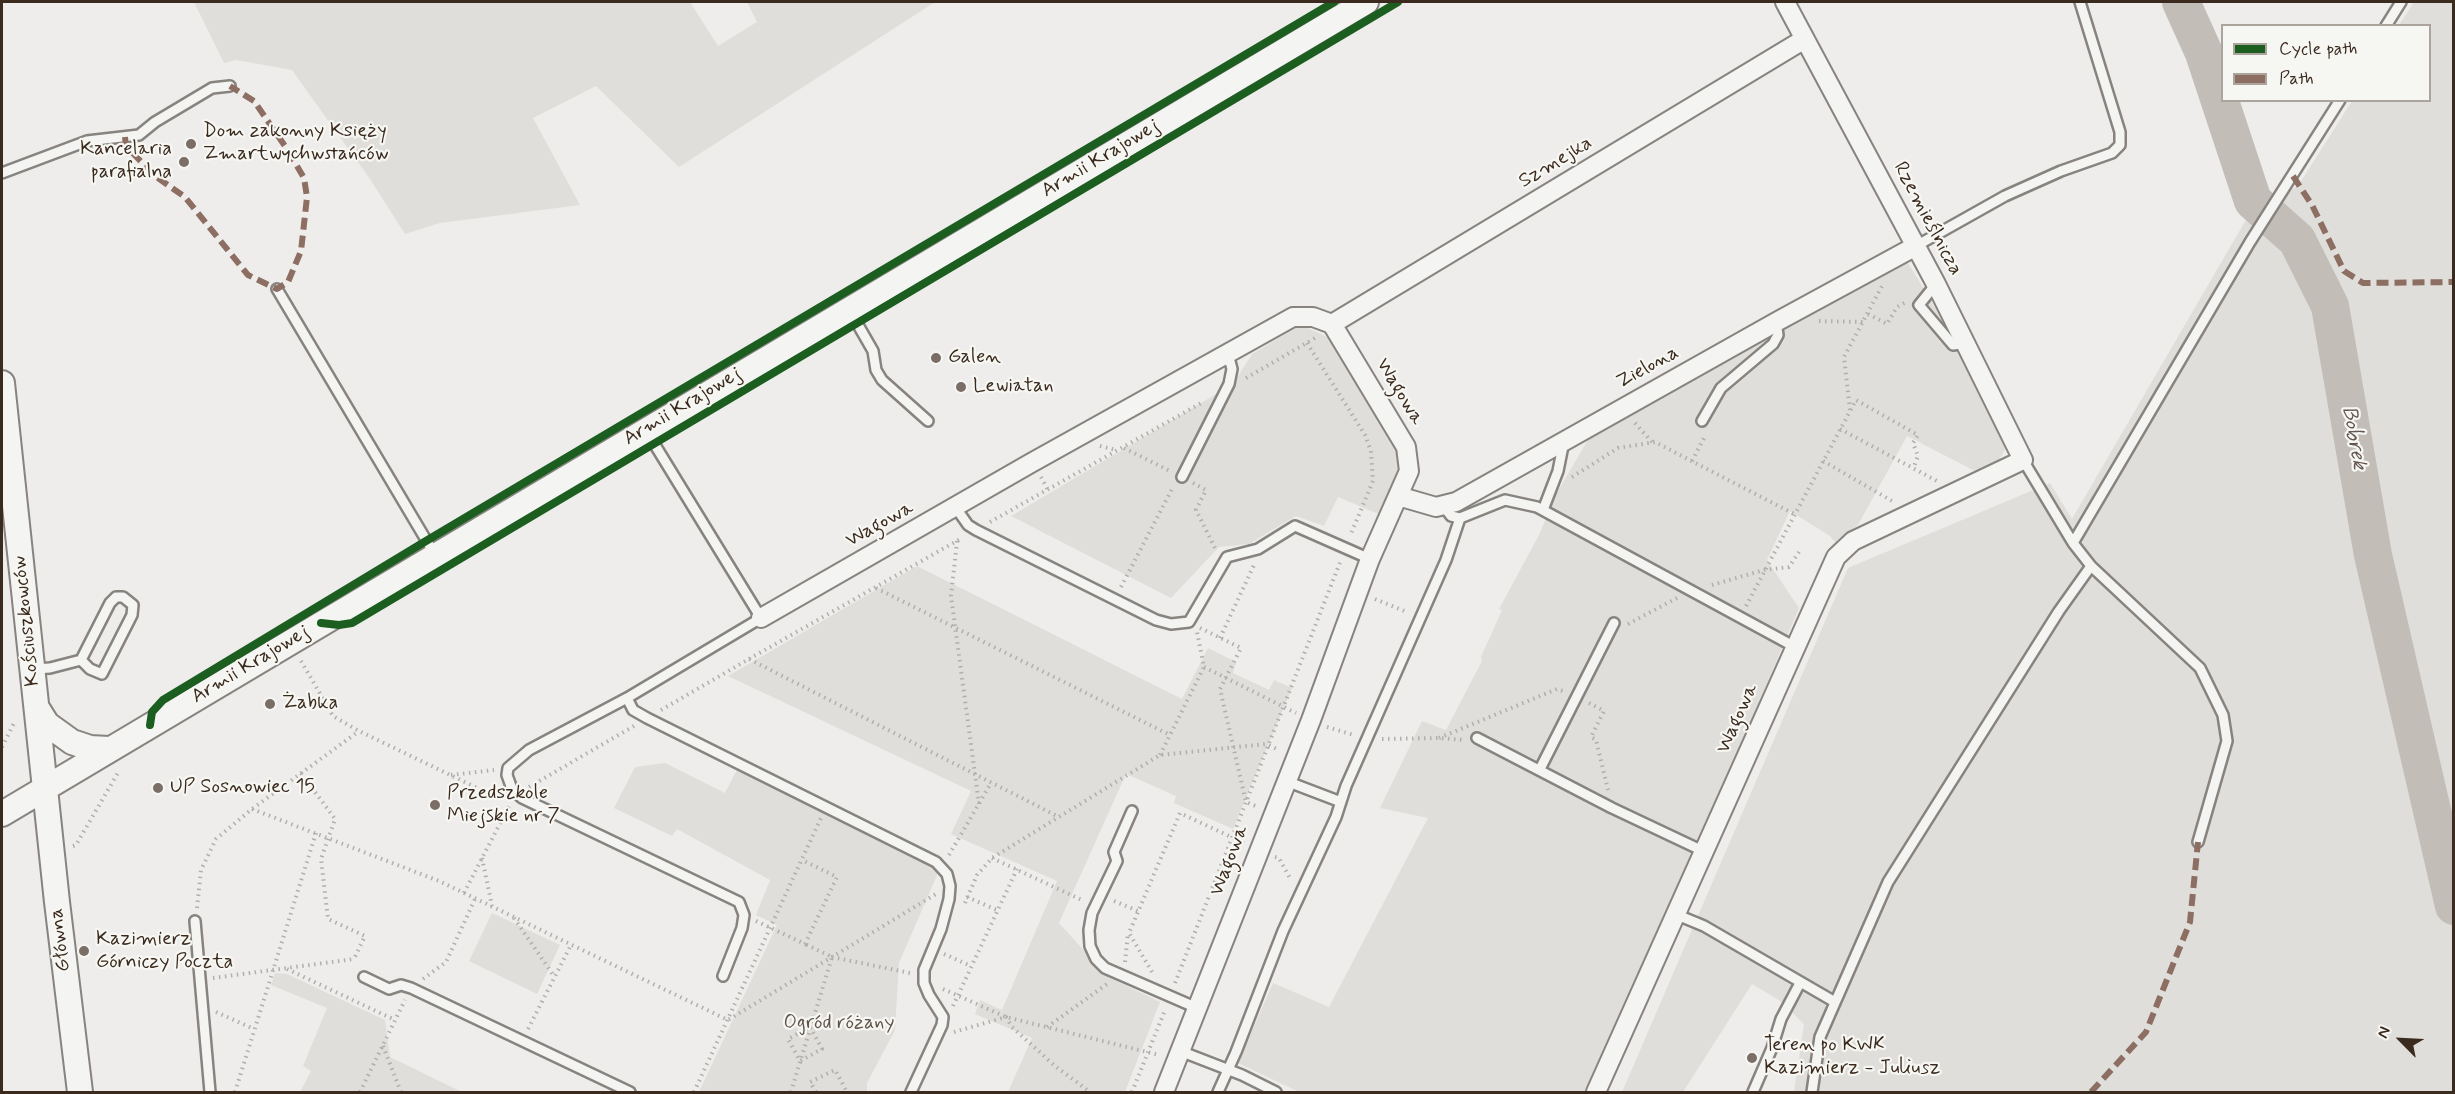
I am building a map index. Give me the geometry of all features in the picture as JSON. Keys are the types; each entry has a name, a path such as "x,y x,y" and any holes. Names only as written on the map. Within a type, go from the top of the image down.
{"street":[{"name":"Armii Krajowej","path":"2,814 45,788 116,756 435,555 1366,2"},
{"name":"Rzemieślnicza","path":"1785,2 1803,40 1936,284 2023,460"},
{"name":"Szmejka","path":"1333,326 1803,40"},
{"name":"Zielona","path":"1440,507 1916,246"},
{"name":"Wagowa","path":"762,618 1031,463 1293,317 1313,317 1333,326 1406,447 1409,471 1370,559 1311,720 1164,1092"},
{"name":"Kościuszkowców","path":"2,383 45,788"},
{"name":"Wagowa","path":"1596,1092 1836,557 1853,541 2023,460"},
{"path":"1398,496 1440,507"},
{"path":"37,708 47,724 72,742 116,756"},
{"name":"Główna","path":"45,788 80,1092"}],"lane":[{"path":"1916,246 2005,196 2061,171 2112,153 2120,144 2120,132 2080,2"},
{"path":"2387,24 2401,2"},
{"path":"2,173 87,141 140,135 154,122 212,88 230,86"},
{"path":"2073,543 2250,242 2339,102"},
{"path":"1936,284 1919,305 1953,345 1965,343"},
{"path":"277,289 435,555"},
{"path":"849,309 873,351 876,370 882,380 928,422"},
{"path":"1702,421 1720,388 1773,344 1778,335 1776,322"},
{"path":"1180,476 1227,389 1232,369 1228,354"},
{"path":"645,430 762,618 627,698 529,750 508,768 507,774 512,789 522,798 739,902 744,915 742,928 723,976"},
{"path":"1543,510 1560,463 1564,440"},
{"path":"2023,460 2073,543 2091,566 2200,668 2223,715 2227,741 2198,842"},
{"path":"1440,507 1451,516 1460,518 1505,500 1543,510 1795,647"},
{"path":"956,508 968,525 976,530 1156,620 1171,624 1189,622 1227,557 1258,549 1295,526 1370,559"},
{"path":"1218,1092 1283,931 1446,560 1460,518"},
{"path":"1812,1092 1820,1037 1888,882 2059,611 2091,566"},
{"path":"32,669 50,668 81,660 110,603 116,597 123,597 133,605 132,615 102,674 90,669 81,660"},
{"path":"1540,769 1614,623"},
{"path":"627,698 633,710 647,718 936,862 942,868 949,880 950,894 941,929 924,970 928,995 942,1022 910,1092"},
{"path":"1477,738 1612,808 1703,851"},
{"path":"1286,781 1341,802"},
{"path":"1132,811 1114,852 1117,861 1096,906 1089,930 1090,946 1096,958 1105,968 1197,1008"},
{"path":"1675,914 1704,926 1836,1002"},
{"path":"195,921 210,1092"},
{"path":"364,977 389,989 401,985 411,988 630,1092"},
{"path":"1753,1092 1772,1048 1781,1019 1800,983"},
{"path":"1179,1056 1227,1070 1276,1092"}],"path":[{"path":"1850,411 1844,357 1889,273 1891,258"},
{"path":"1868,314 1887,324 1897,307 1905,302 1919,305"},
{"path":"522,798 530,786 749,659 1227,389 1333,326"},
{"path":"1132,1092 1373,481 1371,451 1365,435 1307,343"},
{"path":"1740,617 1856,400 1918,435 1914,443 1918,456 1913,469"},
{"path":"1637,426 1652,443"},
{"path":"1840,429 1957,492"},
{"path":"1692,461 1704,438"},
{"path":"1551,490 1618,448 1656,442 1794,514"},
{"path":"1123,447 1206,490 1196,510 1216,547 1221,565"},
{"path":"1822,461 1913,512"},
{"path":"1115,600 1180,476"},
{"path":"957,541 951,596 979,804"},
{"path":"1220,638 1256,562 1258,549"},
{"path":"1614,623 1623,627 1691,590 1764,570 1789,567 1799,552"},
{"path":"876,588 1170,735"},
{"path":"1358,592 1421,618"},
{"path":"1160,755 1204,667 1196,626 1241,648 1220,689 1246,802"},
{"path":"298,657 333,716 359,732 450,775 508,768"},
{"path":"749,659 1059,817"},
{"path":"1204,667 1335,731 1367,739 1439,738 1469,741 1477,738"},
{"path":"1439,738 1557,689 1604,711 1591,737 1596,740 1612,808"},
{"path":"195,921 201,870 216,839 252,809 359,732"},
{"path":"963,906 977,874 992,858 1160,755 1269,746 1296,758"},
{"path":"76,845 116,756"},
{"path":"301,773 335,819 321,859 328,919 364,936 354,959"},
{"path":"942,868 991,783"},
{"path":"1246,802 1273,813"},
{"path":"464,893 510,804"},
{"path":"694,1092 826,807"},
{"path":"252,809 439,881 728,1020"},
{"path":"1047,1027 1121,976 1129,933 1180,813 1279,858 1295,888 1302,892"},
{"path":"235,1092 316,833"},
{"path":"482,857 492,907"},
{"path":"992,858 1096,906"},
{"path":"802,860 837,877 805,944"},
{"path":"953,1032 942,1022 958,996 1017,869"},
{"path":"728,1020 933,894 950,894"},
{"path":"1101,895 1138,911"},
{"path":"967,897 997,910"},
{"path":"514,917 554,976"},
{"path":"771,928 832,957 927,980 1006,1017 1148,1051 1179,1056"},
{"path":"1129,933 1159,985 1157,992"},
{"path":"927,980 932,978 946,943"},
{"path":"522,1040 571,945"},
{"path":"941,953 971,966"},
{"path":"790,1092 832,957"},
{"path":"200,980 354,959"},
{"path":"354,959 364,977"},
{"path":"286,969 395,1020"},
{"path":"927,980 955,1014"},
{"path":"202,1006 254,1029"},
{"path":"953,1032 1006,1017"},
{"path":"1006,1017 1012,1027 1055,1066 1090,1092"},
{"path":"953,1032 955,1026"},
{"path":"800,1061 822,1049 810,1027"},
{"path":"800,1061 788,1039 810,1027"},
{"path":"382,1045 401,1092"},
{"path":"816,1092 810,1082 835,1070 847,1092"}],"shaded area":[{"path":"194,2 690,2 718,46 757,22 747,2 935,2 679,167 596,86 533,118 580,205 440,223 405,234 370,179 292,70 236,60 224,63"},
{"path":"2414,2 2453,2 2453,1092 1794,1092 1804,1024 1779,1000 1752,984 1683,1092 1622,1092 1848,568 2050,483 2072,519 2251,211 2298,186 2351,102 2431,102 2431,24 2400,24"},
{"path":"1906,260 1953,336 2010,441 1999,460 1975,471 1907,436 1858,525 1835,542 1830,536 1790,511 1767,560 1799,608 1739,749 1584,1092 1299,1092 1238,1063 1273,983 1329,1007 1428,818 1380,808 1422,721 1446,730 1482,661 1481,657 1502,610 1499,609 1540,533 1555,496 1592,433"},
{"path":"1301,325 1336,341 1404,466 1381,515 1338,497 1324,526 1296,516 1249,544 1219,547 1171,598 1011,516 1233,384 1252,354"},
{"path":"917,566 1182,699 1208,648 1236,662 1233,673 1269,690 1274,680 1292,688 1233,829 1174,803 1176,796 1126,774 1059,923 1108,977 1160,1002 1125,1092 1008,1092 1032,1038 975,1014 980,1000 1002,1010 1057,881 951,834 971,791 728,676"},
{"path":"665,763 725,793 740,764 943,861 899,963 895,1030 867,1083 867,1092 699,1092 777,925 756,915 770,880 677,829 672,836 614,808 635,767"},
{"path":"492,913 560,945 537,994 469,961"},
{"path":"275,973 287,974 385,1020 390,1057 462,1092 300,1092 311,1071 303,1066 327,1008 271,985"}],"waterway":[{"name":"Bobrek","path":"2181,2 2204,53 2253,201 2297,240 2330,306 2373,555 2454,906"},
{"path":"2441,860 2454,852"}],"marked path":[{"path":"125,137 126,146 155,176 185,197 248,275 277,289 288,282 301,251 307,197 304,178 254,101 230,86"},
{"path":"2293,176 2312,205 2344,271 2363,283 2454,282"},
{"path":"2091,1092 2146,1032 2190,922 2198,842"}],"cycle path":[{"path":"150,725 152,712 163,700 426,541 1334,2"},
{"path":"321,623 339,625 352,623 1398,2"}],"place":[{"name":"Dom zakonny Księży Zmartwychwstańców","path":"191,144"},
{"name":"Kancelaria parafialna","path":"184,162"},
{"name":"Galen","path":"936,358"},
{"name":"Lewiatan","path":"961,387"},
{"name":"Żabka","path":"270,704"},
{"name":"UP Sosnowiec 15","path":"158,788"},
{"name":"Przedszkole Miejskie nr 7","path":"435,805"},
{"name":"Kazimierz Górniczy Poczta","path":"84,951"},
{"name":"Teren po KWK Kazimierz - Juliusz","path":"1752,1058"}],"park label":[{"name":"Ogród różany","path":"839,1024"}]}
